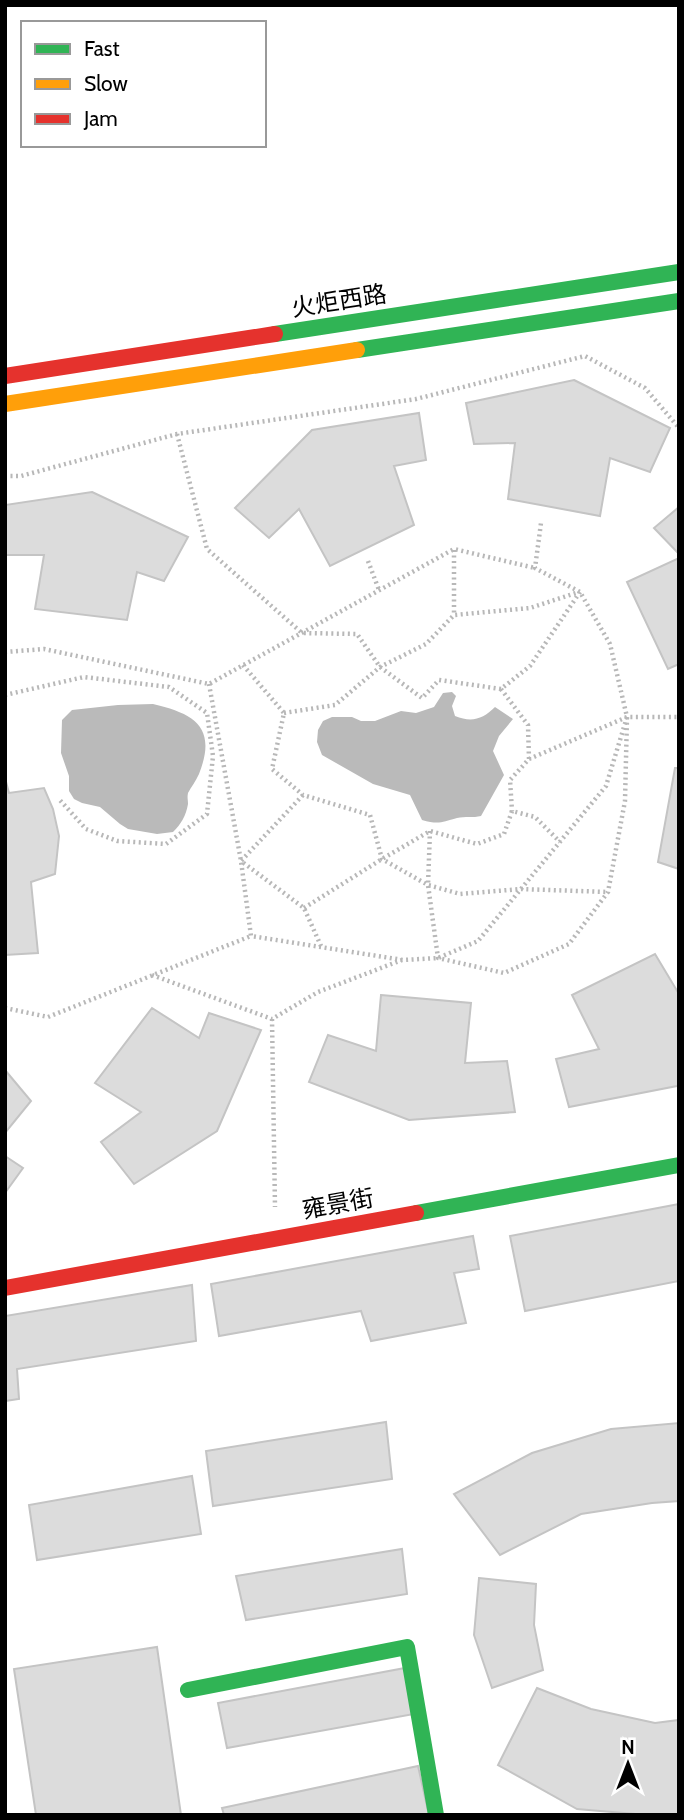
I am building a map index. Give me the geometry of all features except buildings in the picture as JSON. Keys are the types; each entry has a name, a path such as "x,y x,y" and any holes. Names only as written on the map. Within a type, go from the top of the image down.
{"street":[{"name":"火炬西路","path":"5,376 679,272"},
{"path":"5,404 679,301"},
{"name":"雍景街","path":"5,1288 679,1165"},
{"path":"188,1690 407,1647 436,1815"}],"path":[{"path":"5,476 21,476 177,434 416,399 585,356 645,388 679,428"},
{"path":"177,434 207,549 302,633 358,634 380,667 422,698 439,680 501,689 528,725 529,759"},
{"path":"535,568 541,523"},
{"path":"454,549 454,615"},
{"path":"5,652 44,649 209,684 454,549 535,568 580,592 610,645 627,718 625,801 608,892 569,944 504,973 438,958 403,960 251,936 48,1017 5,1008"},
{"path":"368,561 379,590"},
{"path":"284,713 335,705 380,667 426,645 454,615 530,608 580,592"},
{"path":"501,689 530,666 580,592"},
{"path":"243,665 284,713"},
{"path":"5,695 84,677 169,687 207,713 213,756 207,814 166,844 117,841 86,829 59,799"},
{"path":"209,684 241,861 251,936"},
{"path":"284,713 272,769 303,795 370,815 382,859 428,886 460,894 521,889 608,892"},
{"path":"304,908 430,831 477,844 504,834 512,811 510,780 529,759 627,718 679,717"},
{"path":"438,958 478,941 606,786 627,718"},
{"path":"241,861 303,795"},
{"path":"512,811 535,817 560,842"},
{"path":"430,831 428,886 438,958"},
{"path":"241,861 304,908 321,947"},
{"path":"272,1019 318,992 403,960"},
{"path":"152,975 272,1019"},
{"path":"272,1019 275,1238"}],"shaded area":[{"path":"452,692 456,696 452,706 455,716 477,719 495,707 513,719 499,736 493,751 504,775 481,816 440,822 422,820 410,795 373,784 322,755 317,742 318,730 323,721 332,717 352,717 361,721 375,721 401,711 416,713 434,707 443,693"},
{"path":"153,704 191,718 204,734 205,745 199,774 188,793 183,820 173,832 157,834 128,829 100,807 74,799 69,791 69,776 61,753 62,720 72,710"}],"traffic: fast":[{"path":"275,334 679,272"},
{"path":"357,350 679,301"},
{"path":"416,1213 679,1165"},
{"path":"188,1690 407,1647 436,1815"}],"traffic: slow":[{"path":"5,404 357,350"}],"traffic: jam":[{"path":"5,376 275,334"},
{"path":"5,1288 416,1213"}]}
